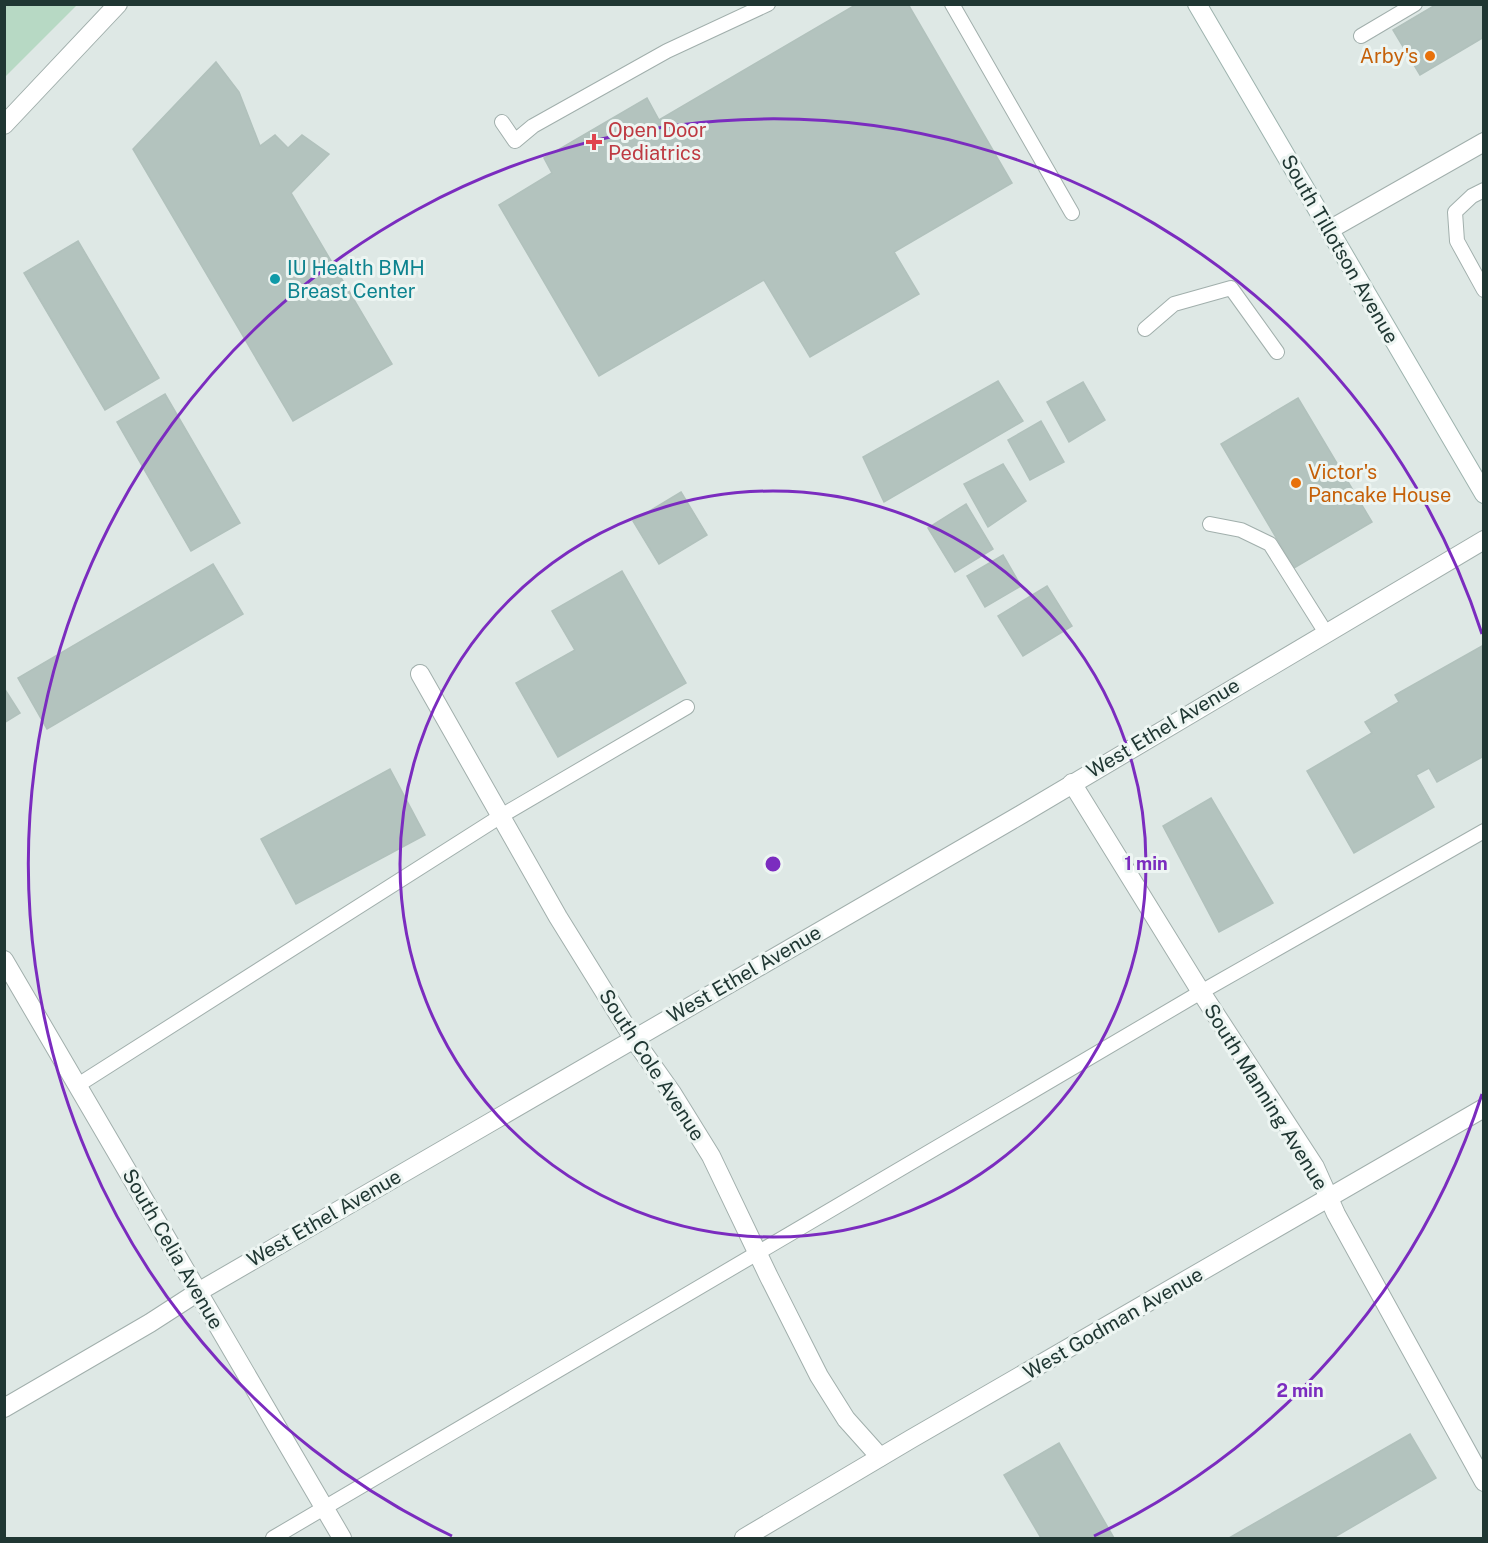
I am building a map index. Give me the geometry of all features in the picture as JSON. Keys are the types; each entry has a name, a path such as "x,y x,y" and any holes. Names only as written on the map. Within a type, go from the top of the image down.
{"street":[{"path":"4,125 118,4"},
{"name":"South Tillotson Avenue","path":"1197,4 1484,494"},
{"path":"1329,230 1484,142"},
{"name":"West Ethel Avenue","path":"4,1408 633,1038 1022,814 1484,540"},
{"name":"South Cole Avenue","path":"420,674 558,917 633,1038 672,1093 711,1156 819,1376 846,1419 880,1457"},
{"name":"South Manning Avenue","path":"1072,783 1201,992 1315,1167 1336,1214 1484,1482"},
{"name":"South Celia Avenue","path":"4,960 342,1539"},
{"name":"West Godman Avenue","path":"744,1539 880,1457 1484,1108"}],"lane":[{"path":"502,122 514,141 533,126 667,51 768,4"},
{"path":"952,4 1072,213"},
{"path":"1361,36 1415,4"},
{"path":"1484,190 1472,196 1455,212 1457,241 1484,290"},
{"path":"1145,329 1174,304 1231,288 1277,352"},
{"path":"1210,524 1241,530 1270,544 1326,633"},
{"path":"78,1086 501,816 687,707"},
{"path":"273,1539 1201,992 1484,831"}],"green space":[{"path":"4,5 77,5 5,77"}],"building":[{"path":"857,4 908,4 1012,183 894,252 919,294 810,357 764,280 599,376 499,205 552,173 544,158 647,98 659,120"},
{"name":"Arby's","path":"1437,4 1484,4 1484,37 1420,75 1393,30"},
{"name":"IU Health BMH Breast Center","path":"216,62 239,92 260,146 275,135 288,148 302,135 329,154 291,193 392,364 293,421 133,149"},
{"path":"78,241 159,378 105,410 24,273"},
{"path":"998,381 1023,421 884,502 863,457"},
{"path":"1083,382 1105,420 1069,442 1047,402"},
{"path":"165,394 240,523 191,551 117,422"},
{"name":"Victor's Pancake House","path":"1298,398 1372,522 1294,568 1221,444"},
{"path":"1041,421 1064,462 1030,480 1008,440"},
{"path":"1003,464 1026,501 988,527 964,484"},
{"path":"681,492 707,535 659,564 633,521"},
{"path":"966,504 993,549 955,572 928,528"},
{"path":"1003,555 1021,586 985,607 967,576"},
{"path":"213,564 243,614 47,729 18,678"},
{"path":"622,571 686,683 558,757 516,683 575,650 552,611"},
{"path":"1047,586 1072,626 1023,656 998,616"},
{"path":"1482,646 1484,649 1484,756 1437,782 1429,768 1416,775 1434,807 1354,853 1307,771 1372,733 1365,722 1399,702 1395,695"},
{"path":"4,688 20,713 4,723"},
{"path":"390,769 425,835 296,904 261,839"},
{"path":"1211,798 1273,903 1219,932 1163,826"},
{"path":"1410,1434 1436,1478 1333,1538 1229,1538"},
{"path":"1059,1443 1114,1538 1041,1538 1004,1475"}],"place":[{"name":"Arby's","path":"1430,56"},
{"name":"Open Door Pediatrics","path":"594,142"},
{"name":"IU Health BMH Breast Center","path":"275,279"},
{"name":"Victor's Pancake House","path":"1296,483"}]}
